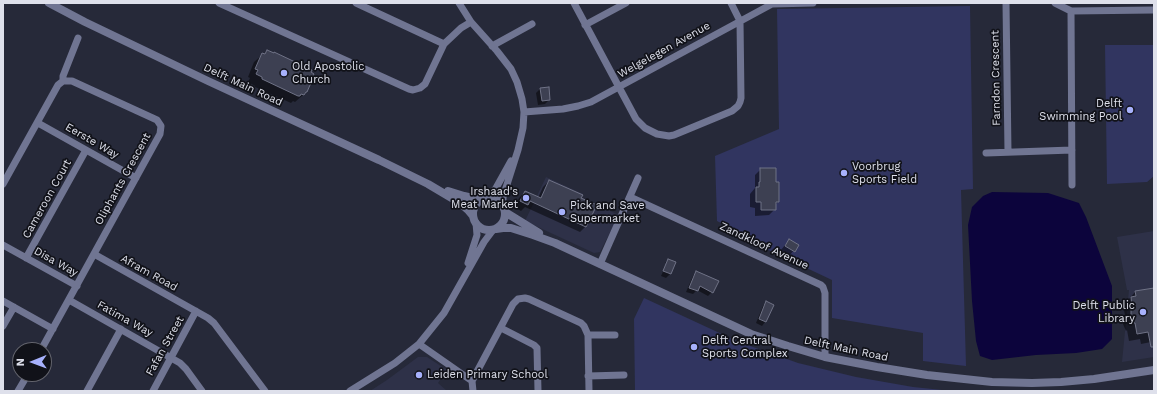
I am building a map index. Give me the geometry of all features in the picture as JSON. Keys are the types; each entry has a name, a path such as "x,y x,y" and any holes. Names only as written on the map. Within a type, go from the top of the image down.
{"street":[{"name":"Delft Main Road","path":"50,3 85,22 208,81 428,184 460,203 475,220"},
{"path":"219,3 276,30 413,90 426,84 444,44 461,28 471,22"},
{"path":"356,3 444,44"},
{"path":"350,391 395,363 419,344 444,313 487,238 504,221 505,210 503,197 518,150 523,128 524,112 522,99 515,78 506,63 471,22 459,3"},
{"path":"574,3 625,101 636,119 645,128 664,136 674,136 732,111 738,106 741,98 740,21 731,3"},
{"path":"585,24 626,3"},
{"name":"Welgelegen Avenue","path":"524,112 563,109 591,102 772,4 813,3"},
{"name":"Farndon Crescent","path":"1006,3 1008,152"},
{"path":"1055,3 1071,11 1154,10"},
{"path":"1071,11 1072,185"},
{"path":"492,46 532,24"},
{"path":"3,183 58,85 64,81 63,76 78,38"},
{"name":"Oliphants Crescent","path":"64,81 72,80 157,120 160,122 162,128 94,254"},
{"name":"Eerste Way","path":"38,123 136,178"},
{"name":"Cameroon Court","path":"26,258 86,150"},
{"path":"463,279 476,240 477,231 473,212 476,205 496,188 518,150"},
{"path":"986,153 1072,150"},
{"path":"600,264 638,178"},
{"name":"Delft Main Road","path":"428,184 464,196 484,199"},
{"name":"Zandkloof Avenue","path":"630,197 821,285 825,293 825,357"},
{"path":"484,199 492,198 497,200 501,203 505,210"},
{"name":"Delft Main Road","path":"505,210 555,243"},
{"path":"475,220 483,229 494,230"},
{"name":"Delft Main Road","path":"494,230 511,228 555,243 751,334 825,357 927,375 1032,383 1100,378 1154,370"},
{"name":"Disa Way","path":"3,245 77,286"},
{"path":"46,342 94,254"},
{"name":"Afram Road","path":"94,254 208,318 214,323 265,391"},
{"path":"473,391 472,381 513,304 518,300 525,298 581,323 587,330 589,391"},
{"name":"Fatima Way","path":"69,300 180,363 202,391"},
{"path":"3,301 53,329"},
{"path":"3,326 14,307"},
{"name":"Fafan Street","path":"152,391 196,311"},
{"path":"501,328 537,348 538,391"},
{"path":"87,391 121,329"},
{"path":"588,335 615,335"},
{"path":"419,344 472,381"},
{"path":"588,376 624,375"},
{"path":"18,391 23,382"}],"shaded area":[{"name":"Voorbrug Sports Field","path":"970,6 973,189 961,190 966,366 923,361 923,333 832,318 832,280 724,229 723,224 717,221 715,156 779,129 777,9"},
{"name":"Delft Swimming Pool","path":"1105,45 1154,45 1154,176 1147,182 1107,184"},
{"path":"546,177 583,194 582,198 619,215 600,252 594,253 525,221"},
{"path":"992,192 1048,193 1079,203 1086,217 1112,286 1112,339 1102,349 1076,353 1036,355 992,360 980,356 976,341 972,301 968,225 972,207 983,196"},
{"path":"1154,231 1154,357 1122,362 1129,290 1127,290 1117,237"},
{"name":"Delft Central Sports Complex","path":"644,298 739,342 798,363 856,377 942,391 635,391 634,319"},
{"name":"Leiden Primary School","path":"418,357 427,357 447,370 438,383 447,391 370,391 387,380"}],"building":[{"name":"Old Apostolic Church","path":"267,50 312,70 311,72 314,74 313,78 307,92 304,95 301,94 298,96 262,79 262,77 256,74 258,70 255,69 262,53 265,54"},
{"path":"549,87 550,100 542,101 540,88"},
{"path":"760,168 776,168 776,182 779,182 779,202 776,202 776,210 761,210 761,202 756,202 756,187 759,187"},
{"path":"549,180 583,195 581,198 597,205 586,227 530,201 528,205 520,201 525,191 541,198"},
{"path":"789,239 799,245 795,252 785,246"},
{"path":"668,259 676,262 671,274 663,271"},
{"path":"696,271 719,281 713,293 700,286 698,291 689,288"},
{"name":"Delft Public Library","path":"1154,288 1154,347 1151,347 1148,332 1137,334 1135,323 1131,316 1131,297 1136,296 1135,291"},
{"path":"766,301 774,305 766,322 759,319"}],"place":[{"name":"Old Apostolic Church","path":"284,73"},
{"name":"Delft Swimming Pool","path":"1130,110"},
{"name":"Voorbrug Sports Field","path":"844,173"},
{"name":"Irshaad's Meat Market","path":"526,198"},
{"name":"Pick and Save Supermarket","path":"562,212"},
{"name":"Delft Public Library","path":"1143,312"},
{"name":"Delft Central Sports Complex","path":"694,347"},
{"name":"Leiden Primary School","path":"419,375"}]}
